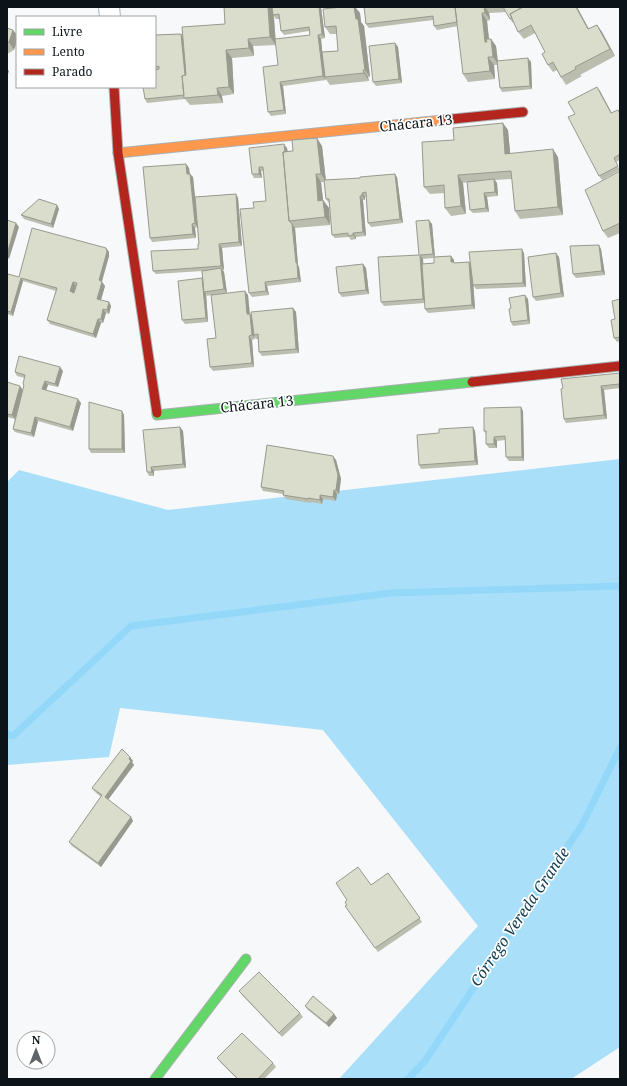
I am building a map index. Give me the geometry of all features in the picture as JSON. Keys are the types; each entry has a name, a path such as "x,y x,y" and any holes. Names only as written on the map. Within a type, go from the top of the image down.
{"street":[{"name":"Chácara 13","path":"114,88 118,153 157,415 620,366"},
{"name":"Chácara 13","path":"118,153 523,112"},
{"path":"155,1079 246,959"}],"shaded area":[{"path":"620,459 620,1047 571,1079 339,1079 478,926 323,730 120,708 109,757 7,765 7,482 19,470 168,510"}],"building":[{"path":"224,7 268,7 270,37 248,39 249,48 226,50 229,87 217,88 218,95 184,98 182,76 186,75 182,27 225,24"},
{"path":"272,7 319,7 322,34 318,35 323,76 280,82 284,110 268,112 263,67 278,65 275,39 310,35 309,27 281,31 279,14 273,15"},
{"path":"354,7 356,19 358,19 365,70 363,70 364,73 325,77 322,52 338,51 336,26 325,27 323,9"},
{"path":"364,7 455,7 457,22 434,26 433,16 366,24"},
{"path":"455,7 484,7 485,13 482,13 485,42 487,42 486,39 491,39 493,57 488,57 490,71 463,74"},
{"path":"503,7 523,7 510,14 512,18 510,19"},
{"path":"523,7 576,7 588,29 597,25 610,49 575,67 576,69 561,77 553,62 548,65 542,54 545,52 531,25 518,32 510,14"},
{"path":"7,28 13,30 9,42 7,43"},
{"path":"181,34 185,75 182,76 184,95 145,99 143,88 156,88 156,70 159,69 159,66 156,67 156,35"},
{"path":"395,43 399,79 373,82 369,46"},
{"path":"528,58 530,86 500,88 497,61"},
{"path":"597,87 611,113 618,110 620,114 620,154 614,158 618,166 599,176 568,117 575,114 568,102"},
{"path":"503,123 505,154 553,149 558,207 515,211 511,171 458,175 461,206 445,208 444,185 424,187 422,142 454,140 453,128"},
{"path":"317,138 321,174 316,174 318,201 323,200 325,217 289,221 283,152 293,151 292,140"},
{"path":"284,144 285,152 283,152 289,221 292,224 298,278 265,282 266,291 249,293 240,209 254,208 253,202 266,201 263,167 259,167 259,174 252,174 249,148"},
{"path":"186,164 187,174 190,174 195,223 192,224 193,234 150,238 143,167"},
{"path":"620,171 620,223 603,231 585,190"},
{"path":"395,174 400,219 368,223 366,192 362,193 362,196 360,196 363,232 353,233 353,235 348,236 348,233 332,235 329,199 326,199 324,180"},
{"path":"494,179 495,192 484,193 486,208 470,210 467,182"},
{"path":"236,194 239,242 219,244 221,266 153,271 151,251 198,249 199,244 195,197"},
{"path":"39,199 57,205 51,224 21,215"},
{"path":"7,220 16,223 7,254"},
{"path":"429,220 433,254 420,255 423,299 381,302 378,257 419,255 416,221"},
{"path":"32,228 106,248 107,252 99,280 102,282 97,299 109,302 107,310 103,309 101,319 98,319 93,334 47,320 57,288 21,278 11,312 7,311 8,274 19,277","holes":["73,282 77,283 74,293 70,291"]},
{"path":"599,245 602,271 573,274 570,246"},
{"path":"522,249 523,283 473,285 469,252"},
{"path":"556,253 561,293 533,297 528,257"},
{"path":"451,256 451,262 454,263 469,262 472,305 425,309 422,264 434,263 434,257"},
{"path":"363,264 366,290 339,293 336,267"},
{"path":"221,268 224,289 204,292 202,271"},
{"path":"202,278 206,318 182,320 178,281"},
{"path":"245,291 247,314 250,314 252,335 249,336 252,363 210,367 207,339 216,338 211,295"},
{"path":"525,295 528,320 511,322 509,298"},
{"path":"620,299 620,337 614,338 611,320 615,319 612,301"},
{"path":"293,308 296,349 259,352 258,334 254,335 251,312"},
{"path":"19,356 60,367 55,384 45,381 42,389 78,399 70,427 35,417 31,433 13,429 25,375 15,372"},
{"path":"620,373 620,391 619,384 601,386 604,415 564,419 561,389 563,388 561,379"},
{"path":"7,382 20,386 12,415 7,414"},
{"path":"89,402 122,411 122,449 89,449"},
{"path":"521,407 522,457 506,457 505,436 494,437 494,444 486,444 486,431 484,431 484,408"},
{"path":"180,427 183,464 151,467 152,472 147,472 143,430"},
{"path":"473,427 475,461 419,465 417,435 439,433 439,429"},
{"path":"267,445 333,456 338,475 336,490 334,490 333,497 320,495 320,500 308,499 283,495 284,491 261,487"},
{"path":"122,749 130,757 129,759 131,761 105,797 131,817 98,863 69,842 102,795 92,788"},
{"path":"358,867 371,885 388,873 420,918 375,948 345,906 347,905 345,902 347,900 336,883"},
{"path":"259,972 300,1013 279,1033 239,991"},
{"path":"313,996 334,1014 326,1023 305,1006"},
{"path":"242,1033 273,1063 258,1079 238,1079 217,1058"}],"waterway":[{"path":"7,734 13,736 131,626 391,593 620,586"},
{"name":"Córrego Vereda Grande","path":"408,1079 425,1061 582,825 620,748"}],"traffic: fast":[{"path":"157,413 157,415 472,382"},
{"path":"155,1079 246,959"}],"traffic: slow":[{"path":"118,153 443,120"}],"traffic: jam":[{"path":"114,88 118,153 157,413"},
{"path":"443,120 523,112"},
{"path":"472,382 620,366"}]}
